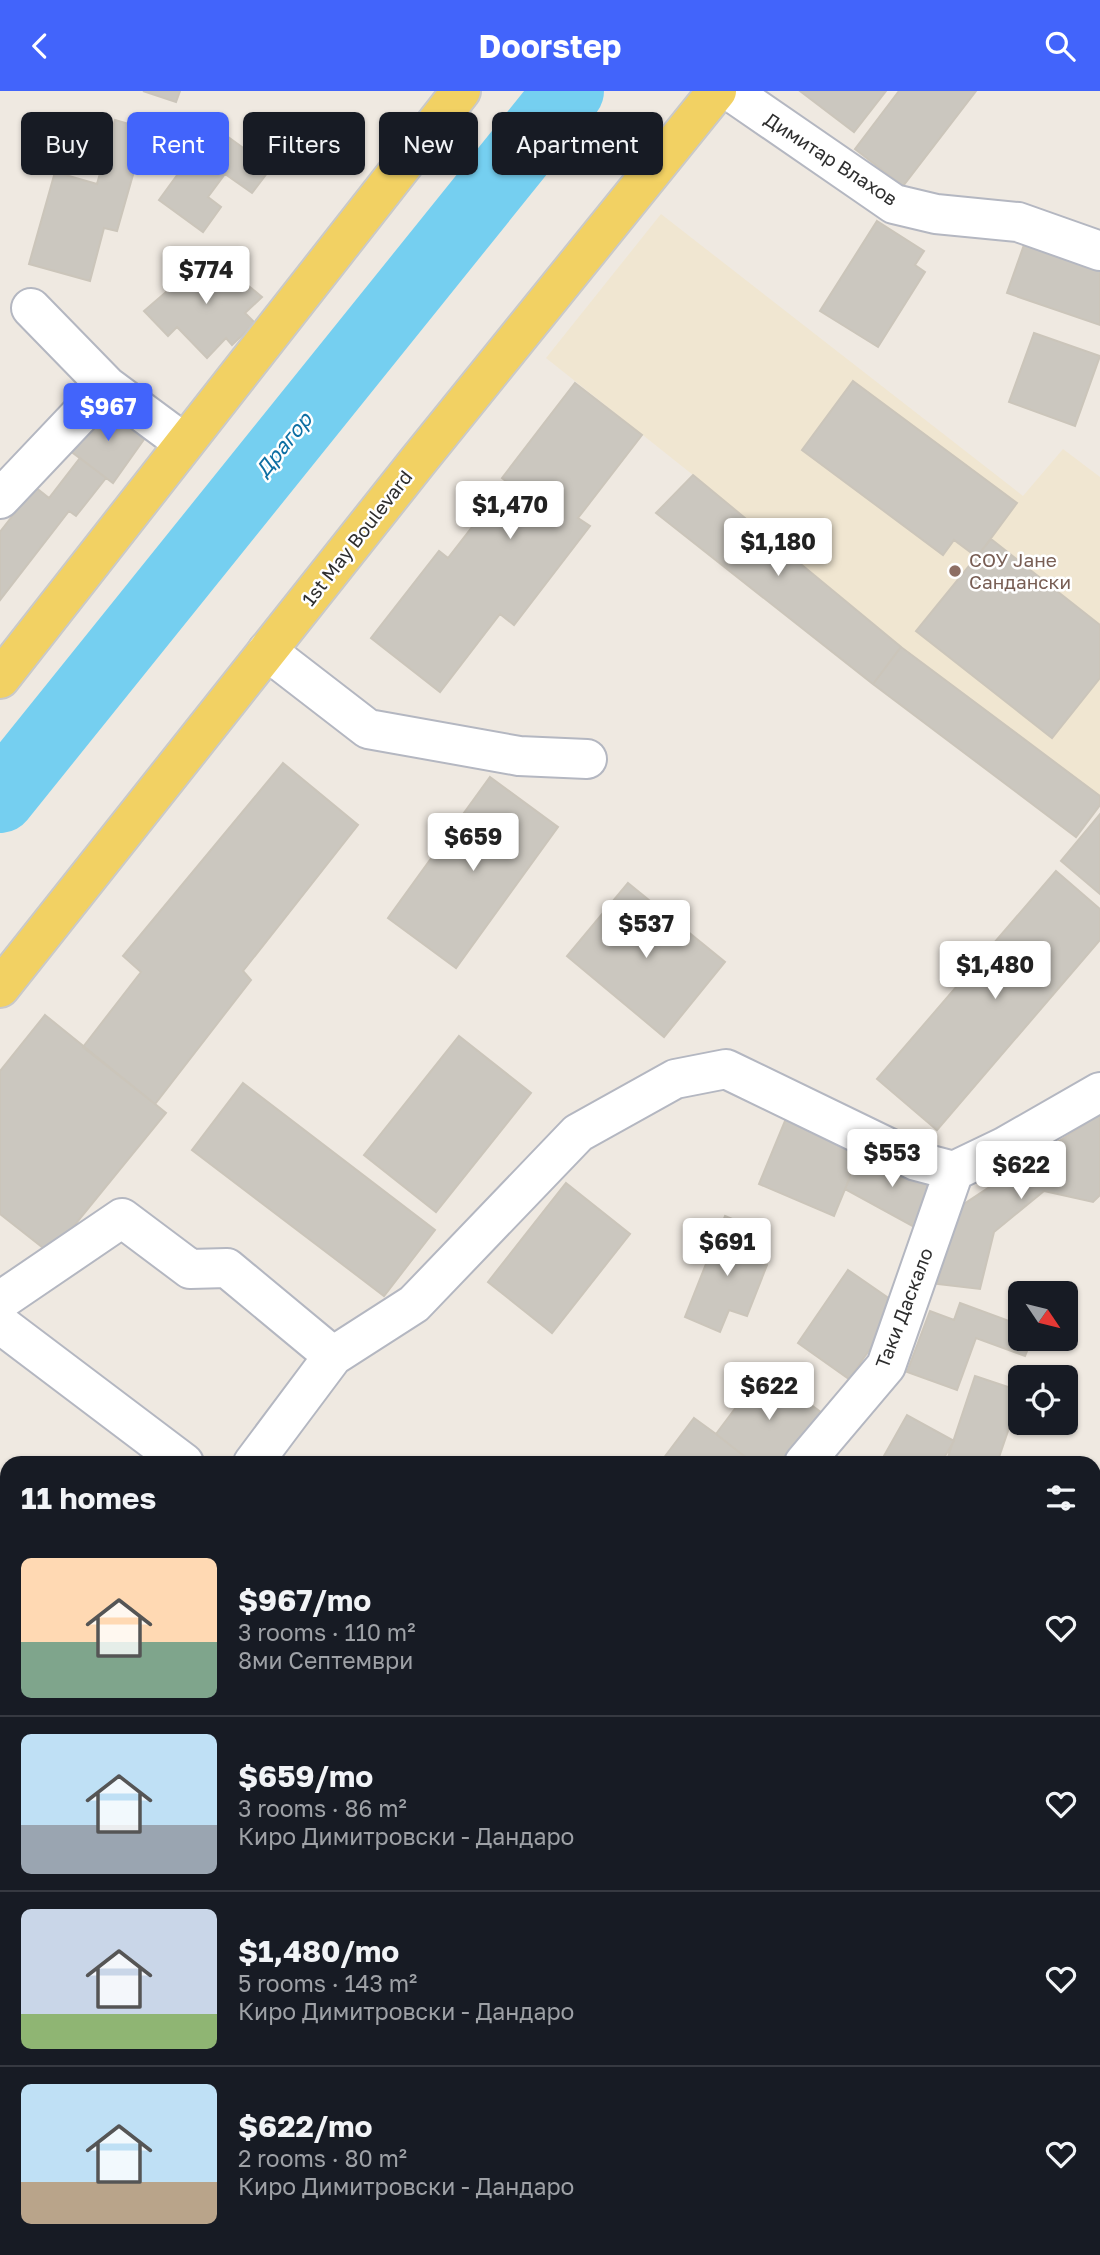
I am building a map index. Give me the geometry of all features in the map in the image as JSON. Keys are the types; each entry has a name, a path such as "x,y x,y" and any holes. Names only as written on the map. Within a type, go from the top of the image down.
{"main road":[{"path":"0,679 461,91"},
{"name":"1st May Boulevard","path":"0,988 717,91"}],"street":[{"name":"Димитар Влахов","path":"730,91 894,204 936,214 1018,222 1100,251"},
{"path":"31,308 107,386 184,443"},
{"path":"0,499 107,386"},
{"path":"267,651 368,729 519,756 587,759"},
{"path":"258,1456 333,1356 414,1304 578,1133 674,1079 726,1069 916,1161 954,1171 1004,1147 1100,1092"},
{"name":"Таки Даскало","path":"810,1456 886,1366 954,1171"},
{"path":"0,1301 122,1218 190,1269 227,1268 333,1356"},
{"path":"0,1324 175,1456"}],"shaded area":[{"name":"СОУ Јане Сандански","path":"661,214 1023,496 1063,449 1100,477 1100,796 901,647 546,358"}],"building":[{"path":"143,91 180,91 176,102"},
{"path":"800,91 886,91 854,132"},
{"path":"899,91 976,91 903,186 855,149"},
{"path":"115,120 127,123 127,175 133,175 117,231 104,228 90,281 29,264 54,175 66,175 97,184 100,175 113,175"},
{"path":"229,138 243,148 243,175 266,175 252,193 226,175 229,175"},
{"path":"177,175 224,175 208,197 221,207 203,232 159,200"},
{"path":"877,221 924,251 915,265 925,272 878,347 820,311"},
{"path":"1025,242 1100,267 1100,325 1007,293"},
{"path":"210,254 262,297 245,313 255,323 232,345 226,338 207,358 177,327 168,336 144,311"},
{"path":"1034,333 1100,356 1075,426 1009,402"},
{"path":"853,381 1017,503 977,557 954,540 943,555 802,450"},
{"path":"575,383 642,435 578,518 590,526 514,625 500,614 440,692 371,638 439,551 448,558 507,482 502,478"},
{"path":"106,402 145,438 113,483 69,450"},
{"path":"80,458 106,478 76,516 69,511 0,600 0,532 35,487 49,498"},
{"path":"693,475 901,647 873,684 656,513"},
{"path":"991,539 1100,625 1100,678 1052,738 916,631"},
{"path":"901,647 1100,796 1100,805 1076,837 873,684"},
{"path":"283,763 358,825 243,971 251,980 155,1104 83,1047 141,972 123,956"},
{"path":"490,777 558,827 456,968 388,918"},
{"path":"1100,814 1100,894 1061,861"},
{"path":"1056,871 1100,909 1100,940 937,1130 877,1079"},
{"path":"628,883 725,962 664,1037 567,956"},
{"path":"45,1015 166,1113 51,1254 0,1214 0,1071"},
{"path":"459,1036 531,1093 436,1212 364,1155"},
{"path":"243,1083 435,1230 384,1296 192,1150"},
{"path":"1100,1114 1100,1195 1093,1202 1044,1191 994,1232 980,1289 937,1284 958,1208"},
{"path":"787,1116 862,1148 834,1216 759,1184"},
{"path":"862,1148 939,1187 920,1230 845,1189"},
{"path":"566,1183 630,1234 552,1333 488,1282"},
{"path":"725,1216 754,1228 743,1256 767,1265 747,1316 729,1310 720,1332 685,1317"},
{"path":"848,1270 900,1306 849,1379 798,1343"},
{"path":"960,1303 1008,1321 1008,1350 976,1338 957,1390 907,1372 930,1311 954,1320"},
{"path":"1011,1351 1027,1351 1025,1356"},
{"path":"764,1370 822,1413 790,1456 744,1456 716,1434"},
{"path":"975,1376 1008,1387 1008,1431 999,1456 948,1456"},
{"path":"907,1415 954,1441 945,1456 884,1456"},
{"path":"694,1418 744,1456 665,1456"}],"waterway":[{"name":"Драгор","path":"0,798 569,91"}],"place":[{"name":"СОУ Јане Сандански","path":"955,571"}]}
